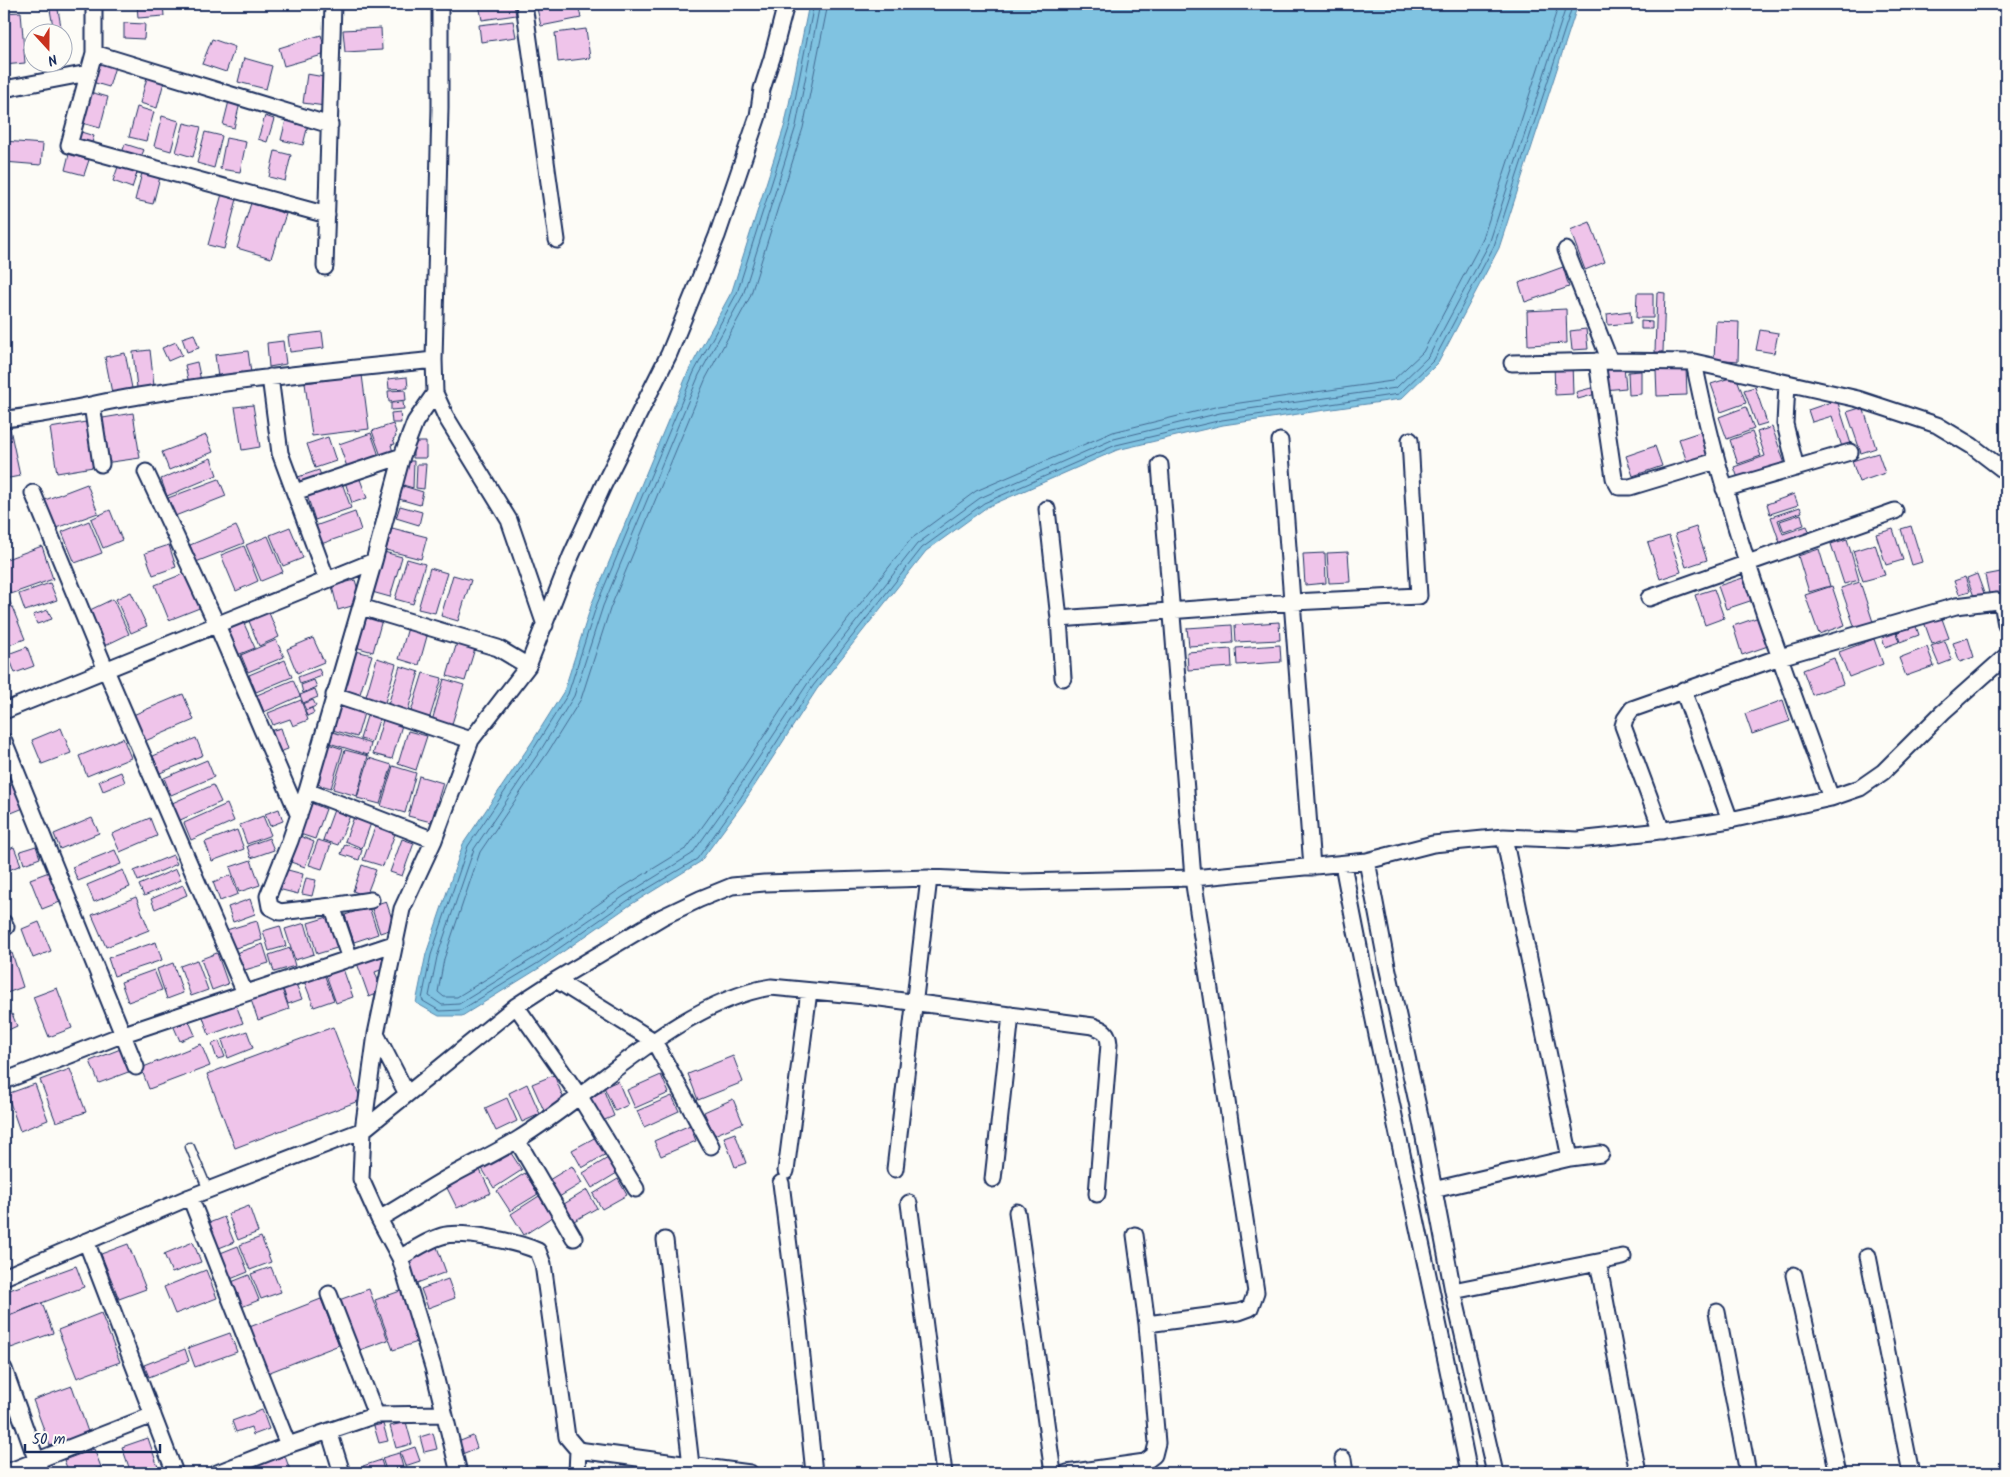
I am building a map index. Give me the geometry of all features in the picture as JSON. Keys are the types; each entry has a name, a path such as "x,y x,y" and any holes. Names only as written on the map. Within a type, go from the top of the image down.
{"street":[{"path":"94,4 94,53 69,145 327,215"},
{"path":"325,267 333,4"},
{"path":"440,4 435,393 446,417 509,520 545,625"},
{"path":"524,4 558,240"},
{"path":"459,1473 433,1367 400,1258 379,1219 361,1179 363,1130 376,1034 402,909 434,840 471,740 528,666 571,556 603,486 669,354 717,236 758,116 762,89 786,4"},
{"path":"94,53 330,125"},
{"path":"4,89 88,73"},
{"path":"1566,250 1604,361 1614,478 1619,487 1630,487 1716,461"},
{"path":"4,419 30,417 145,395 270,377 434,360"},
{"path":"1694,362 1704,418 1724,489 1780,657 1831,798"},
{"path":"1512,363 1694,362 1858,399 1937,425 1972,446 2006,472"},
{"path":"270,377 280,453 327,580"},
{"path":"1787,383 1785,424 1796,468"},
{"path":"371,900 280,912 270,907 268,896 307,791 361,607 402,456 415,422 435,393"},
{"path":"92,405 101,464"},
{"path":"1059,619 1294,602 1419,596 1410,440"},
{"path":"1280,441 1294,602 1312,867"},
{"path":"1724,489 1850,452"},
{"path":"295,492 402,456"},
{"path":"1147,1324 1239,1312 1250,1308 1256,1292 1193,878 1160,465"},
{"path":"146,472 217,625 299,816"},
{"path":"33,492 106,670 244,993"},
{"path":"1047,509 1059,619 1063,678"},
{"path":"1649,598 1895,511"},
{"path":"4,711 374,561"},
{"path":"1662,831 1624,726 1632,709 1780,657 1956,606 2002,602 2006,625"},
{"path":"361,607 498,648 528,666"},
{"path":"4,1277 190,1197 363,1130 516,1006 662,917 732,886 764,883 929,878 1021,882 1193,878 1367,861 1433,844 1504,837 1578,840 1662,831 1730,820 1831,798 1860,788 1883,772 1943,712 2006,656"},
{"path":"1683,690 1730,820"},
{"path":"334,695 471,740"},
{"path":"4,741 136,1067"},
{"path":"307,791 434,840"},
{"path":"1504,837 1570,1158"},
{"path":"1367,861 1453,1292 1495,1473"},
{"path":"1343,864 1365,980 1440,1326 1469,1473"},
{"path":"895,1169 929,878"},
{"path":"332,906 350,959"},
{"path":"4,1081 124,1034 396,943"},
{"path":"556,980 654,1041 711,1146"},
{"path":"379,1219 447,1178 517,1140 580,1097 654,1041 694,1016 749,991 771,987 914,1002 1093,1026 1103,1029 1108,1035 1109,1044 1097,1194"},
{"path":"809,991 783,1177 814,1473"},
{"path":"516,1006 580,1097 636,1189"},
{"path":"993,1179 1011,1015"},
{"path":"376,1034 407,1094"},
{"path":"517,1140 574,1238"},
{"path":"1433,1190 1570,1158 1601,1154"},
{"path":"190,1197 288,1445"},
{"path":"909,1203 944,1473"},
{"path":"1017,1212 1053,1473"},
{"path":"400,1258 440,1236 450,1234 462,1234 526,1246 538,1251 543,1264 567,1437 578,1450 578,1473"},
{"path":"1067,1473 1145,1462 1154,1455 1157,1442 1147,1324 1135,1235"},
{"path":"665,1240 691,1465"},
{"path":"86,1241 175,1473"},
{"path":"1868,1256 1911,1473"},
{"path":"1453,1292 1623,1257"},
{"path":"1598,1262 1638,1473"},
{"path":"1794,1275 1838,1473"},
{"path":"330,1294 376,1415"},
{"path":"1717,1312 1748,1473"},
{"path":"4,1369 39,1467"},
{"path":"217,1473 288,1445 376,1415 444,1414"},
{"path":"5,1473 39,1467 153,1416"},
{"path":"328,1431 342,1473"},
{"path":"578,1450 691,1465 707,1470 750,1473"}],"lane":[{"path":"190,1147 208,1190"}],"water":[{"path":"809,4 1578,4 1499,248 1438,363 1401,399 1223,425 1117,450 987,507 926,551 817,689 744,802 700,862 630,905 541,967 462,1016 439,1016 416,1003 426,954 463,844 564,691 592,603 689,370 732,291 785,124"}],"building":[{"path":"49,4 57,4 60,22 52,22"},
{"path":"137,4 163,4 164,16 138,18"},
{"path":"479,4 514,4 516,15 482,20"},
{"path":"536,4 578,4 581,18 541,26"},
{"path":"21,12 22,63 4,65 4,13"},
{"path":"513,21 516,37 481,42 479,25"},
{"path":"124,23 145,24 144,39 124,38"},
{"path":"381,28 382,50 345,52 343,30"},
{"path":"586,29 590,58 558,62 555,33"},
{"path":"321,35 326,54 284,66 279,48"},
{"path":"212,39 235,47 226,72 202,64"},
{"path":"99,58 116,63 109,87 92,82"},
{"path":"244,58 272,66 266,89 238,82"},
{"path":"148,74 165,78 157,108 140,103"},
{"path":"307,74 330,78 325,106 303,103"},
{"path":"90,92 108,97 100,128 82,123"},
{"path":"229,101 240,103 234,128 223,125"},
{"path":"137,107 154,112 146,141 129,137"},
{"path":"162,116 179,121 171,151 154,146"},
{"path":"265,116 274,119 267,142 258,139"},
{"path":"286,120 308,125 303,145 281,140"},
{"path":"184,123 201,127 193,157 176,152"},
{"path":"78,131 94,136 90,149 74,145"},
{"path":"205,132 222,136 214,168 197,163"},
{"path":"226,138 246,142 240,172 220,169"},
{"path":"4,141 43,144 41,165 4,162"},
{"path":"125,144 144,150 140,159 122,153"},
{"path":"275,151 291,155 285,181 269,177"},
{"path":"69,154 89,160 84,175 65,170"},
{"path":"119,164 138,170 132,188 113,181"},
{"path":"142,173 160,177 153,204 135,200"},
{"path":"223,190 238,195 224,249 208,245"},
{"path":"251,203 286,214 271,258 237,248"},
{"path":"1590,222 1605,262 1585,270 1570,230"},
{"path":"1563,267 1569,287 1525,302 1519,283"},
{"path":"1657,292 1665,293 1663,352 1655,352"},
{"path":"1637,293 1653,293 1653,318 1636,318"},
{"path":"1566,309 1567,343 1528,345 1527,311"},
{"path":"1630,311 1631,323 1608,325 1607,314"},
{"path":"1641,321 1652,322 1652,329 1641,329"},
{"path":"1716,321 1739,322 1738,361 1714,359"},
{"path":"1586,329 1588,349 1572,350 1570,331"},
{"path":"1760,330 1778,333 1774,353 1756,350"},
{"path":"322,332 324,348 290,352 288,336"},
{"path":"194,334 199,348 187,352 182,338"},
{"path":"283,341 286,364 269,367 267,343"},
{"path":"176,342 182,355 168,361 162,348"},
{"path":"150,350 154,386 137,388 133,352"},
{"path":"248,351 251,373 218,377 215,355"},
{"path":"125,353 132,388 112,393 105,357"},
{"path":"197,362 201,381 189,384 185,365"},
{"path":"1572,362 1573,394 1555,395 1554,363"},
{"path":"1624,367 1626,388 1604,390 1602,369"},
{"path":"1686,368 1687,395 1657,396 1656,370"},
{"path":"1641,371 1641,394 1629,395 1628,372"},
{"path":"362,375 369,429 312,436 305,383"},
{"path":"1736,376 1746,403 1721,412 1711,384"},
{"path":"407,377 408,388 389,389 388,379"},
{"path":"1595,387 1596,394 1578,399 1576,392"},
{"path":"1755,387 1767,423 1757,426 1744,390"},
{"path":"405,390 406,400 389,402 388,391"},
{"path":"1837,400 1851,444 1842,447 1832,416 1812,422 1808,410"},
{"path":"403,402 404,409 391,410 391,403"},
{"path":"253,405 260,447 242,450 235,407"},
{"path":"1746,407 1754,429 1727,439 1719,417"},
{"path":"1863,407 1876,448 1861,453 1847,412"},
{"path":"400,412 401,423 392,423 391,413"},
{"path":"133,413 140,458 104,463 97,419"},
{"path":"86,422 93,467 57,473 50,428"},
{"path":"9,424 20,476 4,479 4,425"},
{"path":"393,424 396,437 393,439 395,444 391,445 393,452 381,456 372,431"},
{"path":"1772,427 1785,464 1739,481 1734,467 1765,456 1757,432"},
{"path":"1700,432 1709,457 1688,465 1679,439"},
{"path":"1752,432 1761,456 1738,464 1730,440"},
{"path":"371,433 379,456 347,467 339,444"},
{"path":"206,435 213,452 169,470 162,452"},
{"path":"328,437 336,461 315,468 307,444"},
{"path":"413,442 426,442 426,458 413,458"},
{"path":"1655,446 1662,466 1633,476 1626,456"},
{"path":"1878,453 1885,473 1859,482 1852,461"},
{"path":"211,458 217,475 167,496 161,479"},
{"path":"408,461 414,461 413,488 403,485"},
{"path":"417,464 426,464 424,489 416,488"},
{"path":"319,470 323,481 299,490 295,478"},
{"path":"358,474 367,498 352,503 344,479"},
{"path":"219,479 226,496 175,516 168,498"},
{"path":"342,483 351,508 315,520 307,495"},
{"path":"87,484 98,513 56,528 45,500"},
{"path":"403,486 423,492 420,505 399,499"},
{"path":"1794,494 1798,505 1770,514 1767,504"},
{"path":"400,506 422,512 419,525 396,518"},
{"path":"1800,507 1802,512 1778,520 1783,534 1807,526 1810,533 1780,543 1771,517"},
{"path":"110,510 122,540 103,548 91,519"},
{"path":"355,512 361,530 321,544 315,526"},
{"path":"1801,514 1804,525 1784,532 1780,521"},
{"path":"89,521 102,553 75,563 62,532"},
{"path":"236,526 244,543 196,562 190,545"},
{"path":"1911,526 1922,562 1912,565 1901,529"},
{"path":"290,527 303,558 283,566 270,535"},
{"path":"1696,527 1707,560 1686,567 1675,534"},
{"path":"392,528 427,537 421,559 386,550"},
{"path":"1893,529 1903,560 1886,565 1876,534"},
{"path":"268,536 283,572 261,581 246,545"},
{"path":"1669,536 1681,572 1660,579 1648,543"},
{"path":"1847,539 1859,580 1844,584 1831,544"},
{"path":"1875,544 1885,575 1863,581 1853,551"},
{"path":"169,545 176,567 153,575 145,553"},
{"path":"42,546 53,579 11,594 4,575 4,560"},
{"path":"244,546 258,581 236,591 221,555"},
{"path":"1819,549 1830,586 1809,592 1798,556"},
{"path":"384,552 402,557 390,597 372,592"},
{"path":"1348,552 1350,582 1329,583 1327,553"},
{"path":"1325,553 1326,583 1305,585 1303,554"},
{"path":"407,559 425,564 413,604 395,599"},
{"path":"430,568 447,573 435,613 418,609"},
{"path":"2006,571 2006,594 1990,598 1985,575"},
{"path":"188,572 202,607 169,620 155,585"},
{"path":"1977,574 1985,596 1975,599 1967,578"},
{"path":"453,575 471,580 458,621 441,616"},
{"path":"1749,576 1756,599 1726,609 1718,586"},
{"path":"1965,577 1970,591 1959,594 1954,581"},
{"path":"355,580 362,603 338,610 332,586"},
{"path":"1860,582 1874,625 1856,631 1841,588"},
{"path":"50,583 57,600 25,611 19,594"},
{"path":"1832,586 1845,625 1819,634 1805,595"},
{"path":"4,587 25,639 4,647"},
{"path":"1714,589 1724,618 1705,625 1695,595"},
{"path":"131,592 147,626 131,633 116,599"},
{"path":"113,599 129,634 104,646 90,610"},
{"path":"267,608 279,637 259,646 247,616"},
{"path":"48,610 52,619 37,624 33,615"},
{"path":"363,611 383,616 373,652 352,646"},
{"path":"1941,616 1949,638 1932,644 1924,622"},
{"path":"241,617 255,648 235,656 222,626"},
{"path":"1759,617 1768,646 1742,655 1733,626"},
{"path":"1279,622 1280,640 1236,642 1235,625"},
{"path":"409,624 429,629 419,665 399,659"},
{"path":"1232,625 1233,643 1189,646 1187,628"},
{"path":"1916,626 1919,635 1900,642 1897,632"},
{"path":"1896,633 1899,642 1885,647 1882,638"},
{"path":"313,638 324,662 297,673 287,649"},
{"path":"1968,638 1974,657 1960,662 1953,643"},
{"path":"458,639 476,645 465,681 447,676"},
{"path":"1874,639 1883,664 1849,677 1839,652"},
{"path":"276,640 284,657 248,672 241,655"},
{"path":"1945,641 1952,660 1939,665 1931,646"},
{"path":"1280,645 1281,662 1237,665 1236,648"},
{"path":"27,647 34,666 15,673 8,654"},
{"path":"1927,647 1934,666 1906,676 1899,658"},
{"path":"1231,649 1232,667 1188,670 1187,652"},
{"path":"352,650 372,655 359,697 340,692"},
{"path":"377,658 396,664 384,706 365,700"},
{"path":"1834,658 1843,684 1812,695 1803,670"},
{"path":"285,660 292,677 256,692 249,675"},
{"path":"400,666 419,672 407,714 387,708"},
{"path":"319,669 322,676 300,684 298,677"},
{"path":"423,673 442,678 429,720 410,715"},
{"path":"444,679 464,685 451,727 432,721"},
{"path":"293,680 300,696 264,712 257,695"},
{"path":"314,680 317,687 303,693 301,685"},
{"path":"315,689 318,697 303,703 300,695"},
{"path":"183,694 194,720 145,741 133,715"},
{"path":"301,700 308,720 293,726 290,719 273,725 268,713"},
{"path":"313,700 316,706 306,710 303,704"},
{"path":"1783,700 1790,721 1752,734 1745,714"},
{"path":"336,705 364,713 357,737 329,729"},
{"path":"312,708 314,713 307,716 305,711"},
{"path":"368,713 380,717 372,742 360,739"},
{"path":"383,720 402,725 392,759 373,754"},
{"path":"61,728 71,753 42,764 32,740"},
{"path":"281,728 288,749 277,753 270,731"},
{"path":"330,731 371,744 368,755 326,742"},
{"path":"408,731 427,736 416,770 398,764"},
{"path":"123,738 131,758 87,776 79,756"},
{"path":"196,738 203,755 160,773 153,756"},
{"path":"322,742 343,749 331,788 310,782"},
{"path":"345,750 368,756 357,796 333,789"},
{"path":"4,757 12,776 4,780"},
{"path":"369,758 392,765 380,804 357,798"},
{"path":"207,760 214,777 171,795 164,778"},
{"path":"393,766 416,773 405,813 381,806"},
{"path":"121,772 125,782 103,791 99,781"},
{"path":"419,776 443,783 431,822 408,816"},
{"path":"16,783 26,807 4,816 4,789"},
{"path":"213,785 221,802 178,821 170,804"},
{"path":"311,803 326,809 315,839 300,834"},
{"path":"227,804 234,821 191,840 184,823"},
{"path":"335,807 351,813 338,845 323,840"},
{"path":"279,809 283,821 270,826 265,814"},
{"path":"263,816 271,835 247,844 240,825"},
{"path":"354,817 371,823 362,848 345,841"},
{"path":"92,818 99,833 60,849 54,834"},
{"path":"150,818 157,836 120,852 112,834"},
{"path":"376,825 396,831 383,866 363,860"},
{"path":"237,830 244,849 212,861 205,842"},
{"path":"300,836 314,842 305,867 285,860 290,848 295,850"},
{"path":"269,838 274,850 251,858 247,846"},
{"path":"402,839 414,843 402,876 390,872"},
{"path":"318,840 331,844 322,869 309,865"},
{"path":"345,844 362,850 359,860 341,854"},
{"path":"36,846 40,858 24,864 20,851"},
{"path":"14,847 21,865 4,872 4,851"},
{"path":"115,850 121,864 78,881 72,867"},
{"path":"173,855 177,864 138,881 134,871"},
{"path":"251,860 260,885 239,892 230,867"},
{"path":"362,865 376,870 366,896 353,891"},
{"path":"176,869 181,880 144,896 139,885"},
{"path":"284,869 303,874 298,894 278,889"},
{"path":"123,870 130,887 94,902 87,885"},
{"path":"49,872 60,902 42,909 30,879"},
{"path":"231,875 238,894 220,901 213,882"},
{"path":"306,878 316,880 312,896 302,894"},
{"path":"183,885 187,895 155,909 151,899"},
{"path":"136,897 149,930 106,947 92,915"},
{"path":"250,899 255,914 233,922 228,907"},
{"path":"386,901 395,928 380,933 371,906"},
{"path":"369,907 378,934 354,942 345,915"},
{"path":"331,916 340,947 317,954 308,923"},
{"path":"257,921 262,940 229,950 223,931"},
{"path":"39,922 51,951 33,958 22,929"},
{"path":"305,923 314,954 295,960 285,929"},
{"path":"280,926 286,946 269,951 263,931"},
{"path":"156,942 162,960 114,976 108,958"},
{"path":"263,944 269,963 238,972 233,954"},
{"path":"290,948 295,966 274,972 269,955"},
{"path":"12,953 23,987 4,994 4,956"},
{"path":"217,953 228,984 212,990 201,959"},
{"path":"381,954 386,968 375,972 382,992 369,997 357,963"},
{"path":"197,960 208,990 191,996 180,966"},
{"path":"173,963 183,993 167,999 157,969"},
{"path":"342,966 353,997 336,1003 325,972"},
{"path":"154,970 162,990 128,1002 121,982"},
{"path":"324,974 334,1000 314,1007 304,981"},
{"path":"294,979 302,999 288,1004 281,983"},
{"path":"281,986 289,1009 258,1020 250,997"},
{"path":"57,988 72,1028 49,1037 33,997"},
{"path":"235,1002 243,1023 209,1035 202,1014"},
{"path":"12,1014 17,1026 4,1032 4,1018"},
{"path":"188,1019 195,1035 180,1041 173,1025"},
{"path":"333,1027 361,1100 235,1148 207,1074"},
{"path":"247,1031 253,1048 228,1058 222,1040"},
{"path":"219,1041 225,1057 217,1059 212,1044"},
{"path":"201,1044 210,1066 149,1089 141,1068"},
{"path":"123,1048 131,1071 99,1083 90,1061"},
{"path":"733,1056 743,1082 698,1100 688,1074"},
{"path":"70,1069 86,1112 56,1122 40,1080"},
{"path":"554,1075 566,1104 545,1113 532,1084"},
{"path":"661,1075 669,1093 635,1108 627,1090"},
{"path":"618,1081 628,1105 615,1111 604,1087"},
{"path":"35,1084 48,1120 20,1131 7,1094"},
{"path":"527,1084 540,1114 522,1122 509,1093"},
{"path":"604,1091 614,1116 600,1122 590,1097"},
{"path":"672,1096 679,1111 644,1127 637,1111"},
{"path":"507,1098 517,1121 496,1131 485,1108"},
{"path":"733,1099 743,1123 714,1135 704,1112"},
{"path":"690,1125 696,1141 661,1156 654,1141"},
{"path":"735,1133 746,1163 735,1167 724,1137"},
{"path":"596,1137 606,1154 582,1168 572,1150"},
{"path":"509,1150 522,1170 494,1188 481,1167"},
{"path":"608,1158 617,1173 592,1188 583,1173"},
{"path":"572,1166 582,1183 559,1197 549,1180"},
{"path":"480,1170 491,1193 457,1208 446,1186"},
{"path":"525,1173 538,1194 510,1211 497,1191"},
{"path":"618,1179 627,1195 602,1209 593,1194"},
{"path":"587,1190 597,1208 574,1221 564,1204"},
{"path":"539,1196 552,1217 524,1235 511,1214"},
{"path":"249,1206 258,1232 238,1240 228,1214"},
{"path":"224,1217 234,1242 214,1250 204,1225"},
{"path":"261,1237 271,1262 250,1270 240,1245"},
{"path":"193,1242 201,1262 172,1273 164,1254"},
{"path":"128,1244 146,1289 119,1299 101,1254"},
{"path":"238,1246 248,1272 228,1280 218,1254"},
{"path":"437,1247 446,1272 417,1283 407,1258"},
{"path":"76,1266 84,1287 4,1317 4,1292"},
{"path":"271,1267 281,1292 261,1299 251,1274"},
{"path":"206,1270 217,1298 175,1314 164,1287"},
{"path":"249,1275 259,1300 239,1308 229,1283"},
{"path":"448,1279 455,1298 428,1308 421,1289"},
{"path":"369,1289 388,1340 357,1351 339,1300"},
{"path":"406,1289 424,1340 393,1350 375,1300"},
{"path":"321,1299 339,1345 265,1374 247,1328"},
{"path":"42,1303 53,1333 11,1348 4,1327 4,1318"},
{"path":"101,1313 120,1362 77,1378 58,1330"},
{"path":"230,1333 237,1352 195,1367 188,1348"},
{"path":"185,1349 189,1361 149,1377 144,1365"},
{"path":"72,1386 88,1432 50,1446 33,1400"},
{"path":"262,1410 269,1429 253,1435 251,1427 236,1432 232,1421"},
{"path":"406,1422 412,1444 396,1448 390,1426"},
{"path":"383,1424 388,1441 379,1443 374,1426"},
{"path":"433,1433 437,1449 424,1452 420,1437"},
{"path":"473,1436 477,1448 462,1454 458,1442"},
{"path":"148,1438 160,1473 131,1473 122,1447"},
{"path":"415,1447 420,1461 405,1466 400,1452"},
{"path":"94,1449 101,1467 83,1473 69,1473 64,1460"},
{"path":"399,1453 403,1467 387,1473 382,1458"},
{"path":"285,1456 291,1473 249,1473 247,1468"},
{"path":"381,1460 385,1473 365,1473 363,1466"}]}
